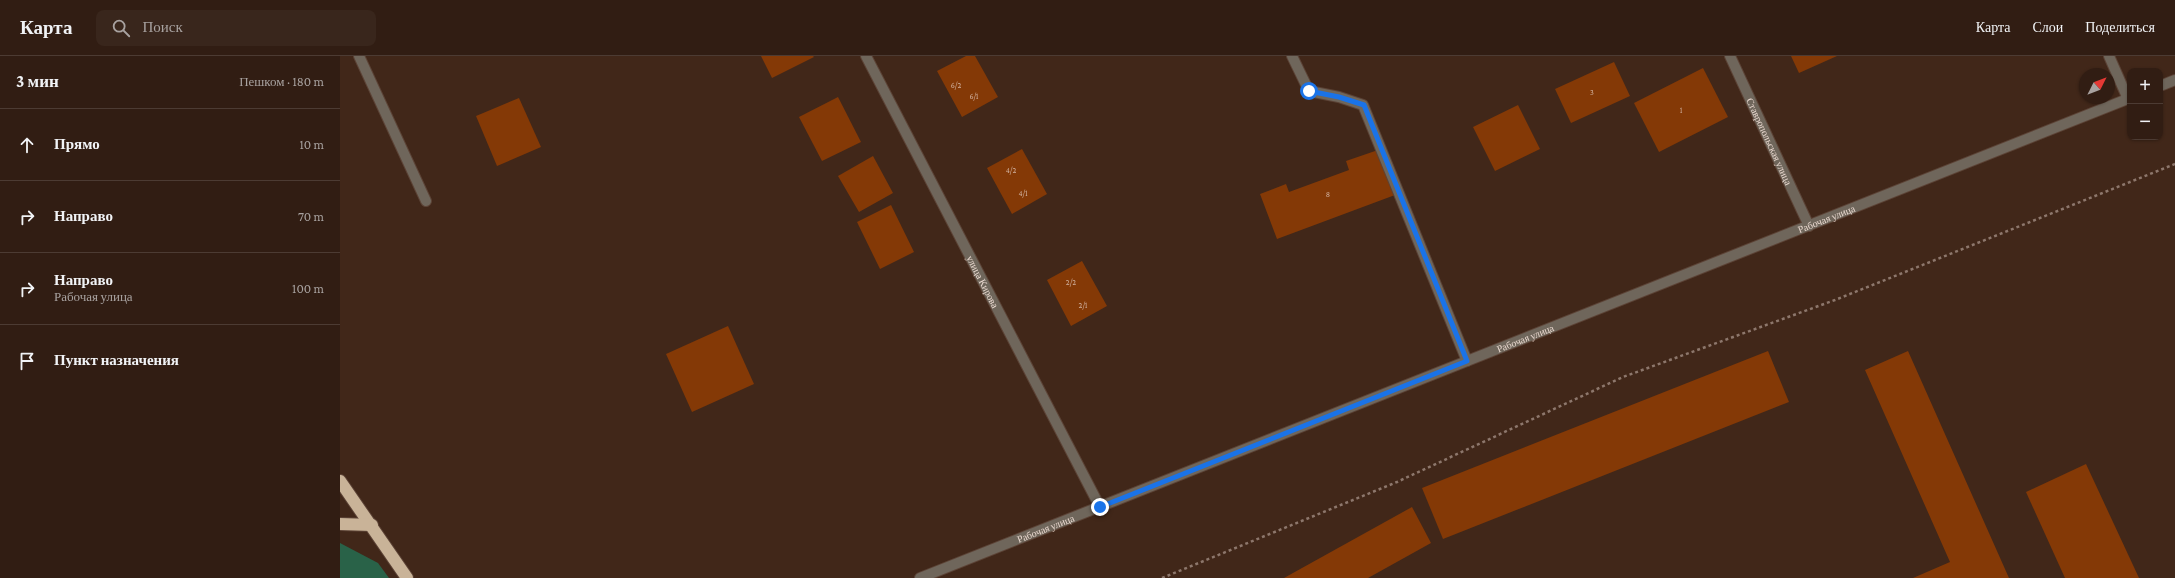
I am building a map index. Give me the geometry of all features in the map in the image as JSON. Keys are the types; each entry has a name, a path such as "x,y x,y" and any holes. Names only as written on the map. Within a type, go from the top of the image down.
{"highway":[{"path":"340,481 372,525 407,578"},
{"path":"340,524 372,525"}],"street":[{"path":"359,56 426,201"},
{"name":"улица Кирова","path":"866,56 1100,507"},
{"path":"1292,56 1309,91 1339,97 1364,105 1467,361"},
{"name":"Ставропольская улица","path":"1730,56 1809,226"},
{"path":"2109,56 2127,94"},
{"path":"2163,85 2175,80"},
{"name":"Рабочая улица","path":"920,578 2127,99"}],"path":[{"path":"1162,578 1397,482 1623,377 1835,300 2175,164"}],"green space":[{"path":"340,543 378,563 389,578 340,578"}],"building":[{"path":"761,56 813,56 814,57 772,78"},
{"path":"966,56 975,56 998,97 962,117 937,71"},
{"path":"1791,56 1837,56 1799,73"},
{"path":"1614,62 1630,96 1571,123 1555,89"},
{"path":"1703,68 1728,117 1659,152 1634,103"},
{"path":"838,97 861,142 822,161 799,117"},
{"path":"519,98 541,147 497,166 476,116"},
{"path":"1518,105 1540,149 1495,171 1473,127"},
{"path":"1022,149 1047,194 1012,214 987,168"},
{"path":"1378,150 1395,195 1277,239 1260,194 1286,184 1289,192 1349,170 1346,161"},
{"path":"873,156 893,193 859,212 838,176"},
{"path":"891,205 914,252 880,269 857,222"},
{"path":"1082,261 1107,306 1071,326 1047,280"},
{"path":"728,326 754,384 692,412 666,354"},
{"path":"1768,351 1789,402 1443,539 1422,488"},
{"path":"1908,351 2009,578 1913,578 1950,562 1865,370"},
{"path":"2086,464 2139,578 2065,578 2026,492"},
{"path":"1412,507 1431,543 1368,578 1284,578"}],"route":[{"path":"1100,507 1467,361 1364,105 1339,97 1309,91"}]}
